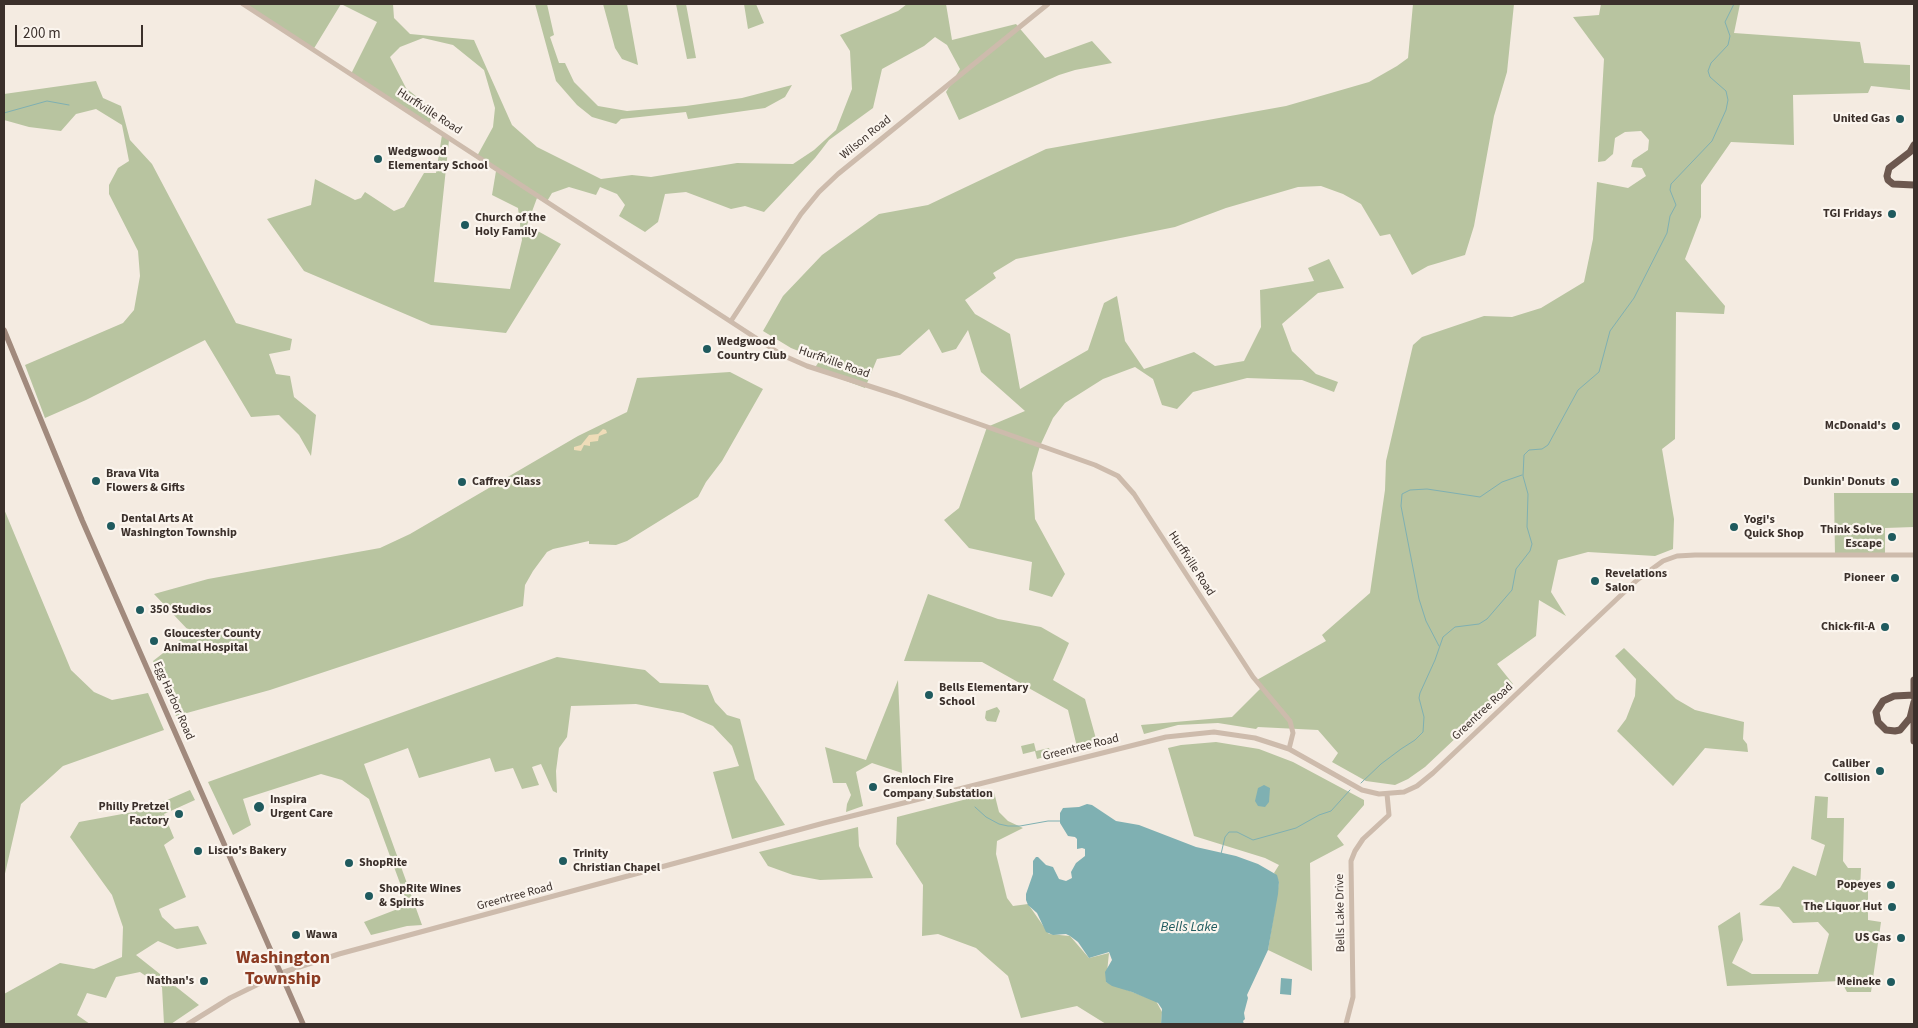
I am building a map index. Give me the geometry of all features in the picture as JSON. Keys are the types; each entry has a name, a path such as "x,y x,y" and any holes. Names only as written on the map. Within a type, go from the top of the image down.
{"highway":[{"path":"1914,145 1910,152 1889,168 1887,176 1888,180 1893,184 1914,184"},
{"path":"1914,680 1914,741"},
{"path":"1914,695 1894,696 1883,701 1876,712 1878,722 1882,728 1889,731 1900,730 1910,718 1914,702"}],"main road":[{"name":"Egg Harbor Road","path":"4,330 82,520 303,1024"}],"street":[{"name":"Hurffville Road","path":"243,4 782,354 807,366 1095,464 1118,476 1134,494 1253,677 1290,721 1293,733 1289,749"},
{"name":"Wilson Road","path":"731,321 801,214 819,192 838,174 1048,4"},
{"name":"Greentree Road","path":"188,1024 230,998 281,972 339,954 806,828 1154,739 1185,734 1223,732 1255,738 1289,749 1362,790 1387,794 1404,792 1422,783 1637,580 1650,569 1666,560 1677,556 1696,555 1914,555"},
{"name":"Bells Lake Drive","path":"1346,1024 1353,997 1351,861 1360,842 1389,814 1387,794"}],"green space":[{"path":"242,4 341,4 313,50"},
{"path":"341,4 393,4 394,18 410,34 474,40 512,125 537,147 601,179 632,175 651,177 737,163 793,164 814,150 836,130 852,89 850,51 840,35 898,11 907,4 946,4 952,40 1016,24 1045,58 1092,41 1112,63 1059,75 959,120 946,92 960,69 947,45 935,37 924,46 882,69 873,108 829,140 815,158 764,212 745,206 731,209 686,192 665,194 658,222 645,232 619,216 625,205 617,194 600,187 596,195 569,187 552,193 546,203 537,198 527,225 561,244 506,333 431,325 304,271 267,219 311,205 315,179 355,200 361,198 365,192 394,211 404,207 424,173 436,173 442,135 449,140 434,282 510,289 522,240 518,208 492,195 496,171 476,158 493,127 495,108 484,70 453,45 423,38 400,47 390,57 406,88 434,111 429,126 351,74 377,22"},
{"path":"535,4 547,4 554,35 550,37 559,63 565,63 574,82 598,106 627,111 686,106 742,98 792,85 785,97 765,108 688,119 686,112 621,119 616,124 592,117 577,105 556,81"},
{"path":"603,4 627,4 638,65 622,59 615,48"},
{"path":"676,4 686,4 696,58 687,59"},
{"path":"744,4 756,4 764,23 748,29"},
{"name":"Wedgwood Country Club","path":"1413,4 1514,4 1507,72 1494,116 1474,226 1465,255 1428,266 1412,275 1390,234 1380,236 1361,204 1343,194 1321,186 1298,187 1226,208 1175,227 1016,259 993,273 996,278 965,300 975,314 1010,334 1020,389 1088,350 1104,303 1117,296 1125,341 1144,369 1194,352 1215,366 1244,361 1261,327 1260,290 1314,281 1308,268 1329,259 1344,288 1318,293 1282,324 1292,351 1316,374 1338,382 1334,392 1302,380 1247,378 1193,392 1177,409 1162,405 1153,379 1135,367 1103,379 1065,403 1053,418 1040,446 1032,473 1035,519 1065,574 1052,597 1029,590 1032,562 969,548 944,520 959,508 987,427 1025,411 981,372 968,330 956,349 942,353 929,329 900,355 877,359 865,388 814,369 822,357 811,356 791,348 763,331 783,296 822,255 879,214 928,205 1046,149 1286,106 1369,82 1408,58"},
{"path":"1601,4 1740,4 1734,33 1860,42 1864,63 1910,65 1910,90 1871,86 1868,93 1793,95 1794,145 1731,142 1701,185 1701,217 1685,259 1725,306 1724,314 1676,312 1675,439 1662,449 1674,519 1673,549 1655,556 1588,552 1558,560 1551,592 1566,616 1539,600 1536,636 1497,664 1513,684 1425,767 1408,779 1395,785 1366,781 1332,762 1338,753 1318,730 1258,727 1256,729 1218,723 1178,725 1144,734 1141,725 1232,717 1260,689 1255,681 1326,641 1322,635 1370,593 1385,490 1386,461 1413,345 1422,337 1484,316 1512,317 1541,308 1584,282 1593,239 1597,182 1628,188 1646,176 1642,168 1631,167 1633,160 1648,150 1649,140 1641,131 1625,132 1615,138 1613,154 1605,161 1598,162 1604,59 1573,17 1599,15"},
{"path":"96,81 103,98 121,106 130,140 152,164 236,323 292,339 290,350 269,354 276,374 290,376 294,397 316,415 311,456 299,435 279,415 251,417 205,340 86,400 45,418 25,365 123,323 134,310 140,276 138,251 109,194 109,185 118,168 129,161 122,125 96,109 76,114 61,131 29,127 4,120 4,94"},
{"name":"Wedgwood Country Club","path":"730,372 763,389 722,461 706,482 698,497 627,541 616,545 589,544 589,541 547,552 525,585 523,606 270,690 176,716 153,661 190,632 154,594 208,579 380,548 410,534 578,436 627,412 637,378"},
{"path":"1834,493 1914,493 1914,527 1885,528 1885,555 1835,555"},
{"path":"4,509 71,670 94,692 112,700 148,693 164,730 63,766 21,804 4,878"},
{"path":"928,594 998,619 1041,627 1069,643 1053,680 1085,699 1098,746 1078,751 1068,710 982,662 904,661"},
{"path":"1624,648 1676,699 1695,710 1744,722 1743,739 1747,744 1748,752 1705,748 1673,786 1617,731 1626,719 1635,696 1636,679 1615,656"},
{"path":"557,657 645,670 660,683 708,685 715,702 727,715 740,719 755,779 785,825 732,839 713,772 739,766 732,746 713,726 683,713 636,704 571,706 567,737 559,748 556,771 557,793 553,791 541,764 532,767 539,785 522,789 513,768 495,772 490,758 419,778 408,748 364,764 422,925 407,926 371,935 364,922 408,905 369,799 342,780 321,774 243,799 251,825 233,835 208,782"},
{"path":"898,680 902,773 872,763 856,772 863,806 846,812 851,795 846,783 833,783 825,747 866,760"},
{"path":"997,707 1000,711 996,722 987,721 985,718 986,711"},
{"path":"1216,742 1259,749 1293,762 1364,800 1364,805 1337,836 1344,845 1310,863 1312,971 1268,950 1279,882 1274,873 1279,865 1265,858 1194,836 1168,748"},
{"path":"1034,743 1036,751 1049,748 1051,755 1037,759 1035,751 1023,754 1021,746"},
{"path":"190,790 195,800 164,814 174,838 164,845 186,897 159,909 162,917 175,929 198,926 207,944 177,949 158,941 136,955 199,1005 171,1024 164,1024 162,987 140,972 116,977 106,998 87,993 77,1015 90,1024 4,1024 4,994 60,963 94,969 122,957 123,927 112,895 70,837 79,822 144,810"},
{"path":"994,792 999,812 1008,821 1023,828 997,841 996,854 1007,898 1013,906 1028,904 1049,934 1070,936 1089,958 1109,953 1106,982 1156,1001 1162,1012 1161,1024 1106,1024 1077,1006 1021,1018 1008,976 976,948 938,934 922,936 923,885 896,844 897,817"},
{"path":"1815,796 1828,797 1827,818 1844,818 1843,861 1848,868 1861,868 1860,890 1868,891 1868,920 1881,922 1871,992 1847,992 1841,981 1727,986 1718,926 1740,912 1743,940 1732,963 1752,974 1818,974 1829,934 1818,922 1793,923 1779,907 1759,905 1780,888 1793,866 1816,876 1825,845 1811,839"},
{"path":"858,827 859,846 873,878 820,880 793,875 768,866 759,852"}],"sand":[{"path":"603,429 607,433 599,436 598,441 590,442 590,446 584,445 581,451 574,450 574,447 581,445 589,435 598,434"}],"water":[{"path":"1264,785 1270,788 1269,802 1265,807 1258,806 1255,801 1258,788"},
{"name":"Bells Lake","path":"1087,804 1092,805 1116,821 1139,825 1196,847 1236,856 1258,864 1277,875 1279,882 1278,894 1268,950 1247,995 1244,1024 1161,1024 1162,1009 1158,1003 1106,982 1105,972 1112,960 1109,952 1089,958 1078,942 1070,936 1066,934 1053,935 1046,932 1037,913 1028,905 1026,900 1026,894 1033,874 1033,861 1038,857 1046,865 1053,867 1059,879 1066,881 1072,878 1071,872 1076,863 1085,856 1085,849 1077,849 1077,839 1068,836 1060,823 1060,813 1063,808 1079,807"},
{"path":"1281,978 1292,979 1291,995 1280,994"}],"waterway":[{"path":"1361,783 1381,764 1415,740 1423,732 1424,717 1419,698 1420,693 1443,637 1455,627 1479,624 1487,619 1512,590 1516,569 1530,551 1532,544 1527,527 1528,494 1523,476 1524,455 1529,450 1542,449 1548,445 1578,390 1599,372 1610,331 1634,298 1667,233 1670,216 1676,205 1670,190 1671,184 1712,141 1726,110 1728,100 1726,91 1710,77 1708,71 1711,63 1728,45 1730,36 1725,22 1734,4"},
{"path":"4,113 47,101 69,105"},
{"path":"1439,646 1426,621 1419,599 1401,506 1402,494 1410,490 1427,489 1480,497 1502,482 1522,475"},
{"path":"1221,854 1225,837 1229,832 1237,832 1253,840 1296,828 1319,815 1331,811 1350,790"},
{"path":"975,807 986,817 999,824 1008,826 1060,821"}],"place":[{"name":"United Gas","path":"1900,119"},
{"name":"Wedgwood Elementary School","path":"378,159"},
{"name":"TGI Fridays","path":"1892,214"},
{"name":"Church of the Holy Family","path":"465,225"},
{"name":"Wedgwood Country Club","path":"707,349"},
{"name":"McDonald's","path":"1896,426"},
{"name":"Brava Vita Flowers & Gifts","path":"96,481"},
{"name":"Caffrey Glass","path":"462,482"},
{"name":"Dunkin' Donuts","path":"1895,482"},
{"name":"Dental Arts At Washington Township","path":"111,526"},
{"name":"Yogi's Quick Shop","path":"1734,527"},
{"name":"Think Solve Escape","path":"1892,537"},
{"name":"Pioneer","path":"1895,578"},
{"name":"Revelations Salon","path":"1595,581"},
{"name":"350 Studios","path":"140,610"},
{"name":"Chick-fil-A","path":"1885,627"},
{"name":"Gloucester County Animal Hospital","path":"154,641"},
{"name":"Bells Elementary School","path":"929,695"},
{"name":"Caliber Collision","path":"1880,771"},
{"name":"Grenloch Fire Company Substation","path":"873,787"},
{"name":"Inspira Urgent Care","path":"259,807"},
{"name":"Philly Pretzel Factory","path":"179,814"},
{"name":"Liscio's Bakery","path":"198,851"},
{"name":"Trinity Christian Chapel","path":"563,861"},
{"name":"ShopRite","path":"349,863"},
{"name":"Popeyes","path":"1891,885"},
{"name":"ShopRite Wines & Spirits","path":"369,896"},
{"name":"The Liquor Hut","path":"1892,907"},
{"name":"Wawa","path":"296,935"},
{"name":"US Gas","path":"1901,938"},
{"name":"Nathan's","path":"204,981"},
{"name":"Meineke","path":"1891,982"}],"district":[{"name":"Washington Township","path":"283,970"}]}
